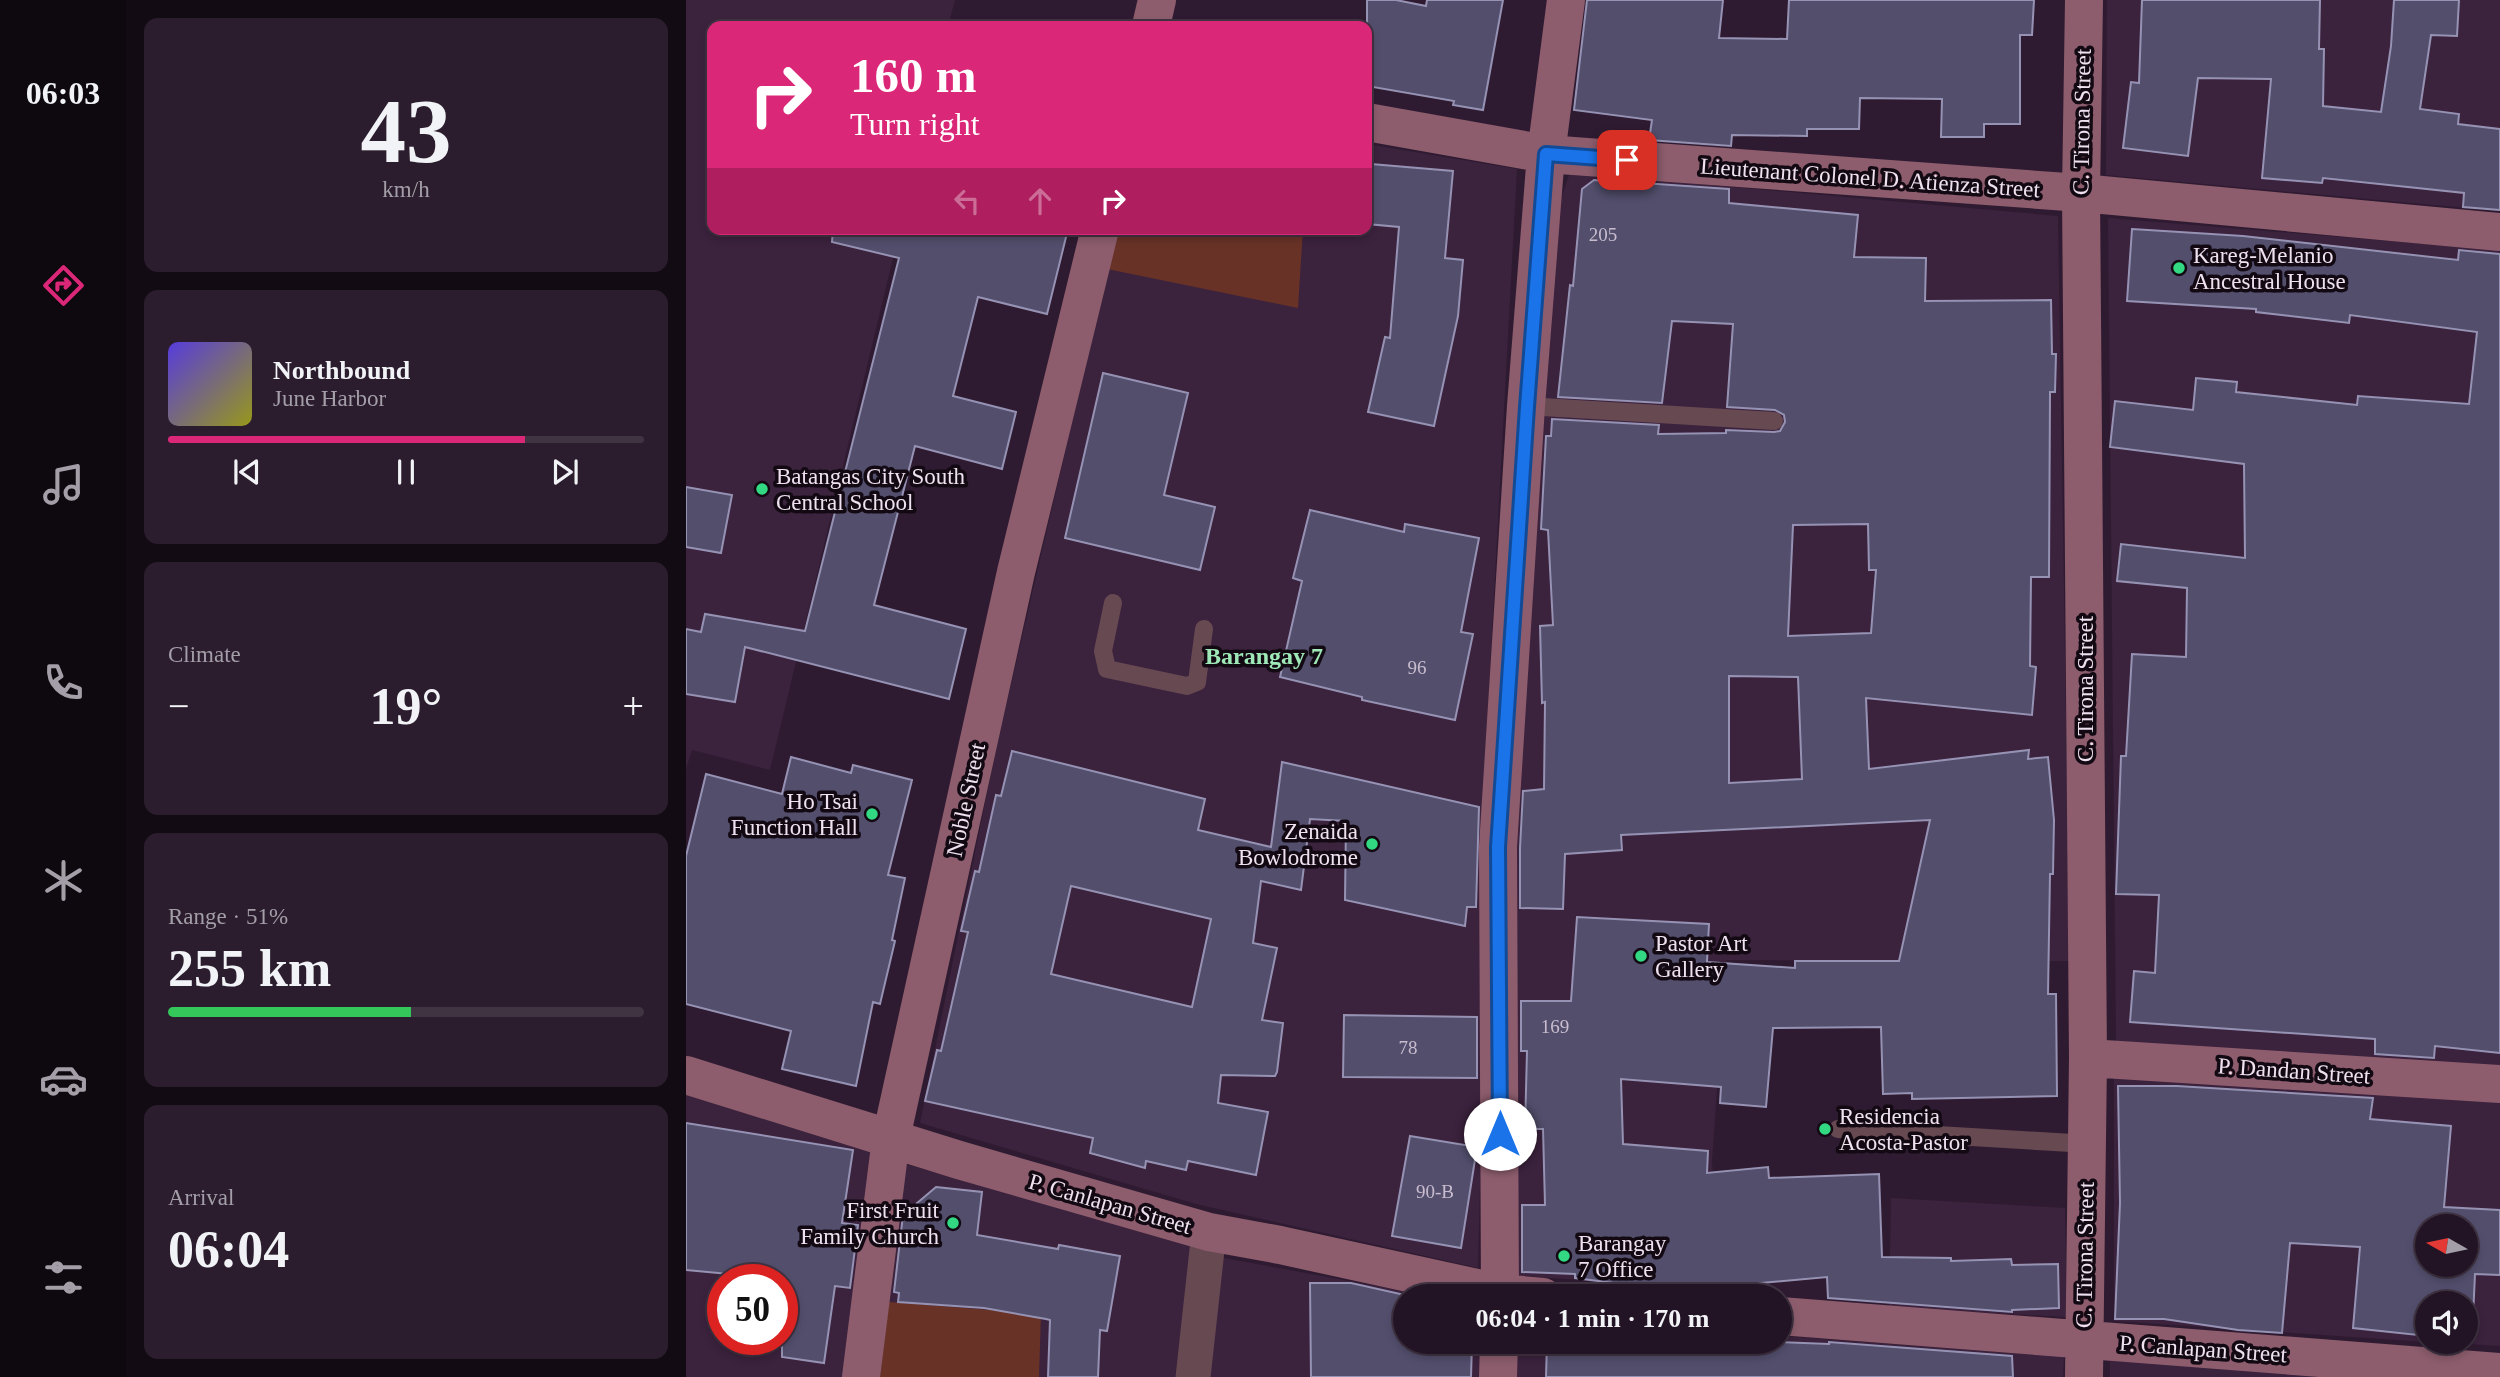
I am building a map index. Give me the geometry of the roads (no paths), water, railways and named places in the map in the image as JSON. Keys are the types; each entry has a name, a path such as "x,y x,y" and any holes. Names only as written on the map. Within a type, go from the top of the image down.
{"street":[{"path":"1152,21 1157,0"},
{"path":"1500,1284 1498,847 1546,154 1566,0"},
{"name":"C. Tirona Street","path":"2083,1359 2088,1144 2081,193 2084,0"},
{"name":"Lieutenant Colonel D. Atienza Street","path":"1372,123 1546,154 2081,193 2500,232"},
{"name":"Noble Street","path":"861,1377 891,1138 1016,572 1099,235"},
{"name":"P. Dandan Street","path":"2088,1058 2500,1084"},
{"name":"P. Canlapan Street","path":"686,1075 1209,1232 1280,1245 1452,1284"},
{"path":"1193,1377 1209,1232"},
{"name":"P. Canlapan Street","path":"1792,1318 2083,1359 2500,1372"},
{"path":"1498,1377 1499,1354"}],"lane":[{"path":"1527,407 1774,421"},
{"path":"1113,603 1102,651 1107,669 1187,686 1197,682 1204,629"},
{"path":"1838,1129 2088,1144"}],"place":[{"name":"Kareg-Melanio Ancestral House","path":"2179,268"},
{"name":"Batangas City South Central School","path":"762,489"},
{"name":"Ho Tsai Function Hall","path":"872,814"},
{"name":"Zenaida Bowlodrome","path":"1372,844"},
{"name":"Pastor Art Gallery","path":"1641,956"},
{"name":"Residencia Acosta-Pastor","path":"1825,1129"},
{"name":"First Fruit Family Church","path":"953,1223"},
{"name":"Barangay 7 Office","path":"1564,1256"}],"district":[{"name":"Barangay 7","path":"1264,656"}]}
